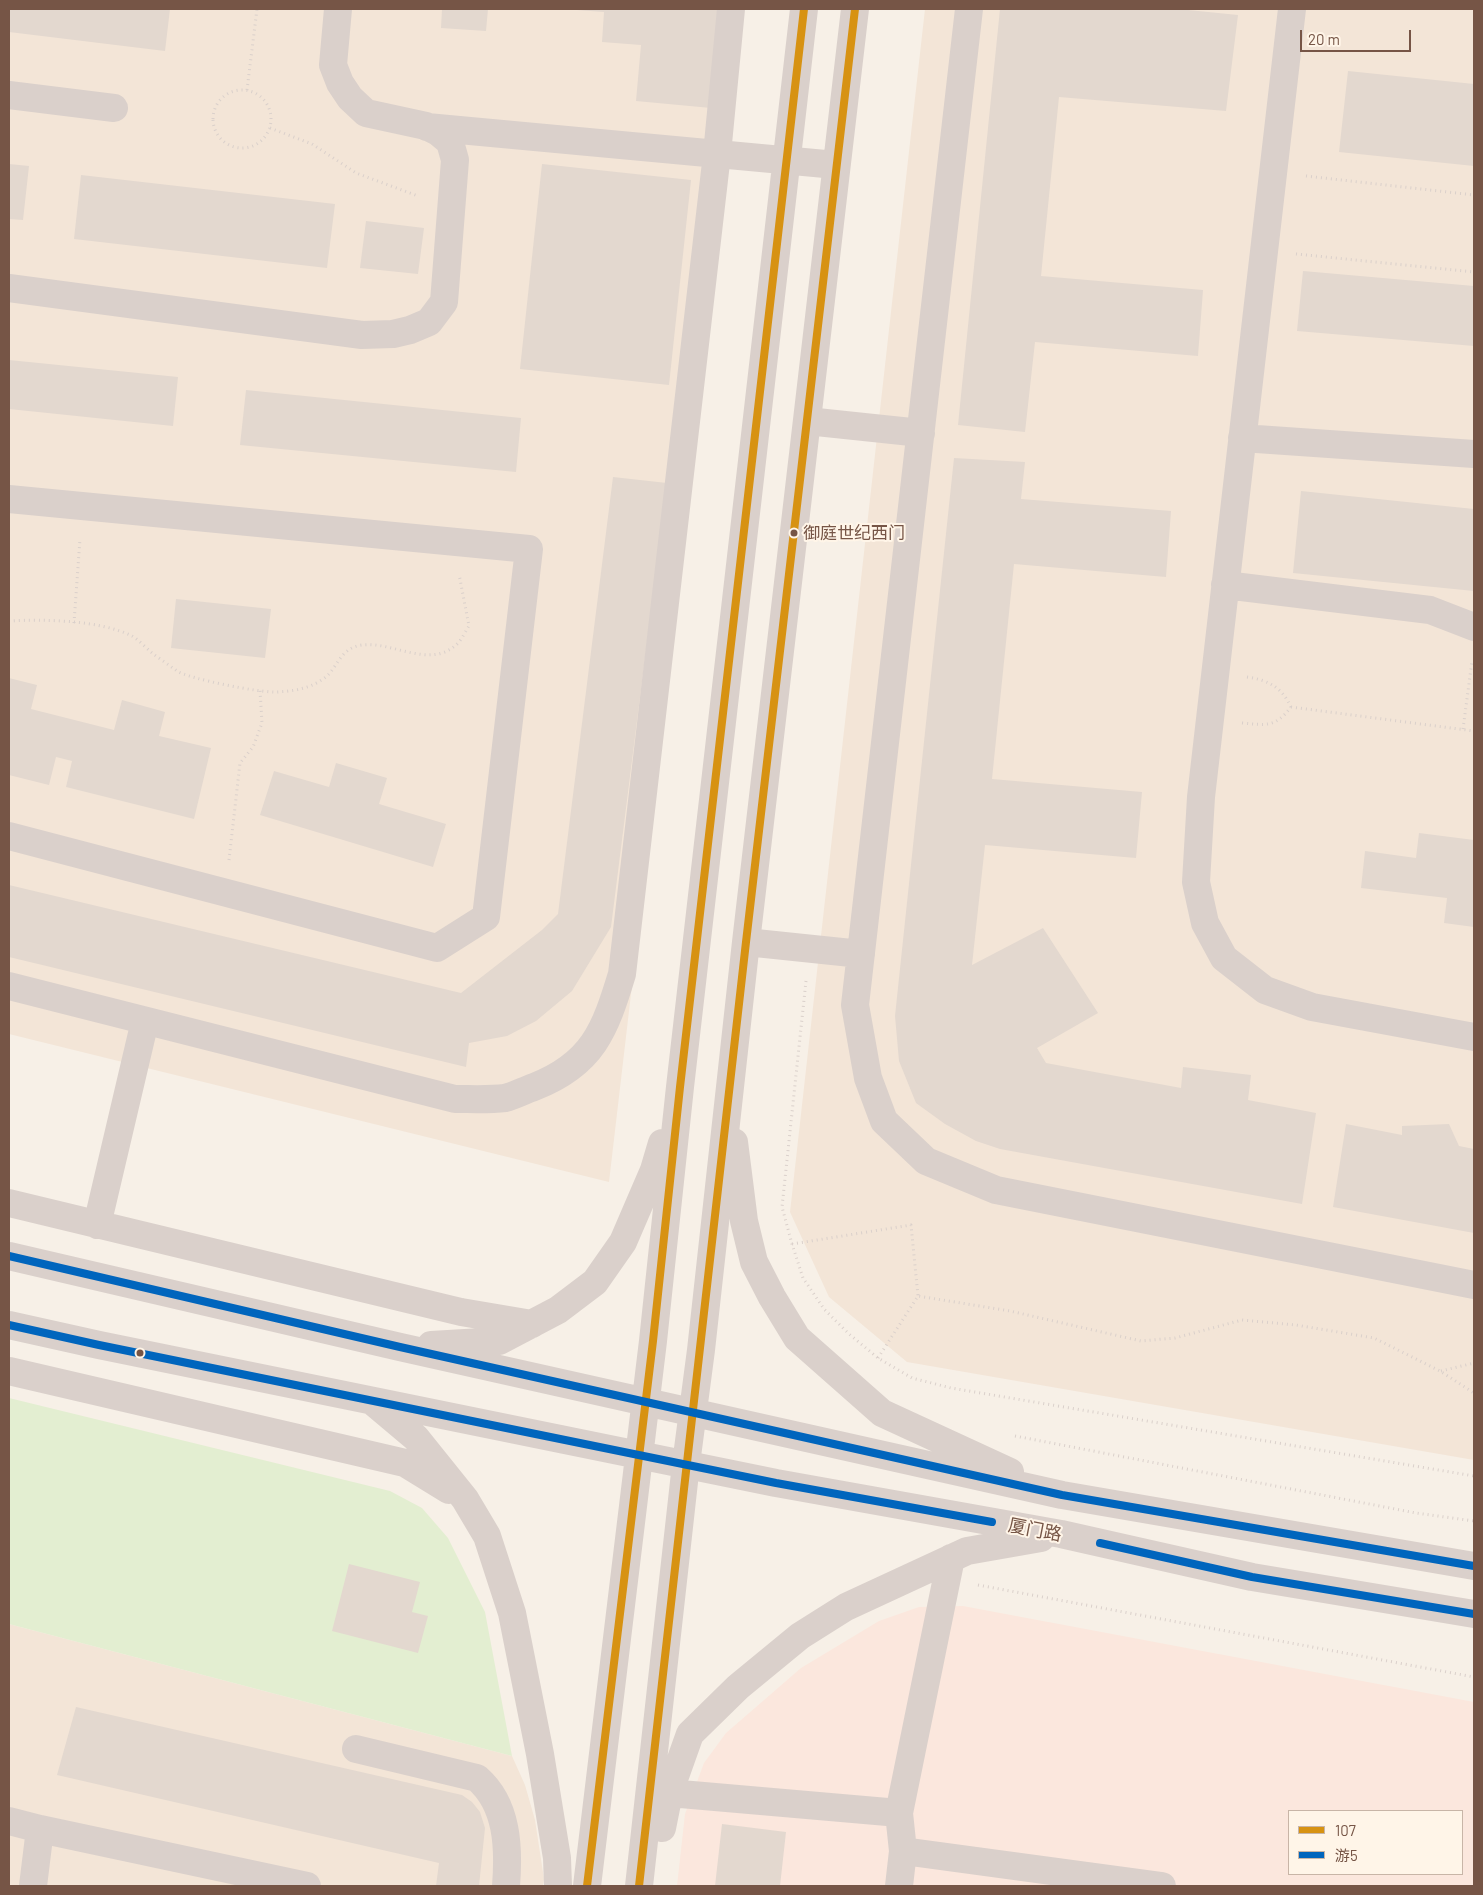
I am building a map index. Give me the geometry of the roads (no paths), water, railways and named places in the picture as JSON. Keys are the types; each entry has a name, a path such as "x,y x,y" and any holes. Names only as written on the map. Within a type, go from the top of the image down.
{"street":[{"path":"338,9 333,66 340,84 350,98 366,112 426,126 836,165"},
{"path":"9,986 455,1099 506,1098 542,1084 568,1070 594,1044 608,1018 622,974 717,154 731,9"},
{"path":"587,1886 645,1402 804,9"},
{"path":"639,1886 746,942 855,9"},
{"path":"969,9 854,1005 868,1078 884,1121 926,1161 996,1190 1474,1285"},
{"path":"1292,9 1201,796 1196,882 1205,923 1224,958 1265,990 1312,1007 1474,1037"},
{"path":"9,95 114,108"},
{"path":"9,288 362,335 392,334 410,330 429,322 444,302 452,207 455,160 450,142 438,132 426,126"},
{"path":"807,421 921,433"},
{"path":"1242,438 1474,454"},
{"path":"9,499 529,549 486,917 437,948 9,836"},
{"path":"1225,585 1430,610 1474,627"},
{"path":"746,942 860,954"},
{"path":"97,1224 145,1020"},
{"path":"400,1347 499,1341 558,1310 594,1282 623,1242 654,1170 680,1086"},
{"path":"728,1099 744,1221 754,1262 772,1297 797,1338 882,1413 1062,1495"},
{"path":"9,1203 461,1312 532,1324"},
{"path":"9,1256 400,1347 1062,1495 1474,1566"},
{"name":"厦门路","path":"9,1325 638,1455 810,1489 1060,1534 1252,1577 1474,1614"},
{"path":"9,1371 405,1463 465,1499"},
{"path":"371,1400 416,1438 465,1499 487,1536 512,1613 540,1754 557,1858 558,1886"},
{"path":"651,1886 668,1793 690,1734 738,1687 800,1636 846,1607 949,1568 967,1550 1060,1534"},
{"path":"899,1886 903,1851 899,1813 949,1568"},
{"path":"356,1749 477,1778 488,1787 498,1804 505,1830 506,1886"},
{"path":"668,1793 899,1813"},
{"path":"9,1821 307,1886"},
{"path":"33,1886 40,1829"},
{"path":"903,1851 1162,1886"}],"place":[{"name":"御庭世纪西门","path":"794,533"}]}
